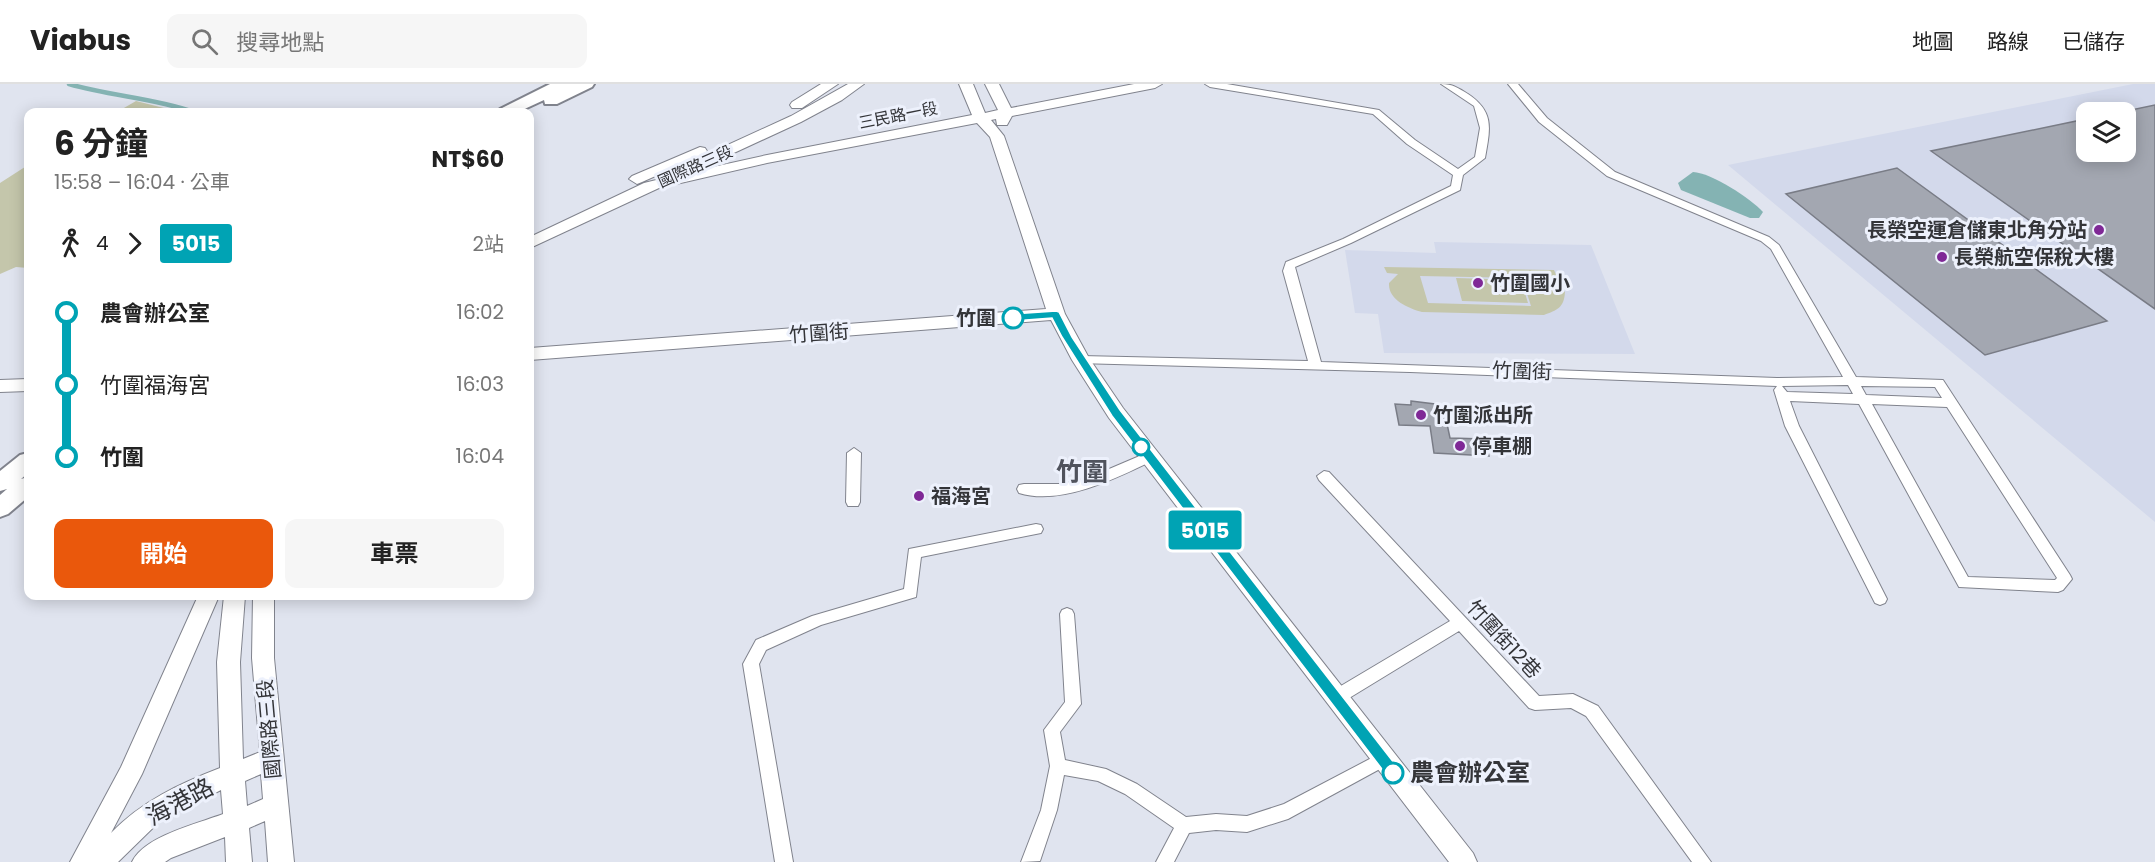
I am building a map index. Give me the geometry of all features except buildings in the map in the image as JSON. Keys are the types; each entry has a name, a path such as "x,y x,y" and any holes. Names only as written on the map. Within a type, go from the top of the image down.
{"main road":[{"path":"514,108 563,84"},
{"path":"534,110 586,84"},
{"path":"0,483 24,464"},
{"path":"0,508 24,488"}],"street":[{"name":"國際路三段","path":"534,241 759,125 831,84"},
{"name":"國際路三段","path":"534,227 647,181 702,163 823,105 857,84"},
{"path":"966,84 978,112 997,136 1056,314 1081,360 1149,457 1464,862"},
{"path":"992,84 1004,107 997,136"},
{"name":"三民路一段","path":"1004,107 1101,84"},
{"name":"三民路一段","path":"702,163 1004,107 1155,84"},
{"path":"1210,84 1376,112 1411,142 1458,174"},
{"path":"1316,366 1288,271 1290,265 1347,241 1456,188 1458,174 1480,158 1485,128 1478,105 1446,84"},
{"path":"1513,84 1543,120 1611,174 1765,239 1775,247 1863,400 1964,583 2058,586 2065,579 1951,403 1863,400 1782,396"},
{"name":"三民路一段","path":"647,181 767,159 978,112"},
{"name":"竹圍街","path":"534,354 1056,314"},
{"name":"竹圍街","path":"1081,360 1521,371 1777,382 1939,383 1951,403"},
{"path":"1777,382 1792,426 1880,598"},
{"path":"0,386 24,385"},
{"path":"854,453 854,502"},
{"path":"1024,489 1054,491 1084,487 1149,457"},
{"name":"竹圍街12巷","path":"1324,476 1535,703 1574,701 1592,711 1701,862"},
{"path":"784,862 751,664 761,645 817,620 911,594 914,553 1036,529"},
{"path":"82,862 130,774 206,600"},
{"name":"國際路三段","path":"234,600 230,634 229,714 239,862"},
{"name":"國際路三段","path":"264,600 263,658 280,862"},
{"path":"1030,862 1049,810 1058,766 1052,730 1073,704 1067,614"},
{"path":"1335,698 1460,622"},
{"name":"海港路","path":"102,862 141,822 158,809 187,793 270,759"},
{"path":"1058,766 1100,774 1131,789 1184,825 1216,822 1247,824 1288,811 1383,759"},
{"name":"海港路","path":"145,862 162,849 276,806"},
{"path":"1165,862 1184,825"}],"shaded area":[{"path":"2133,84 2155,84 2155,522 1728,165"},
{"path":"136,101 164,108 124,108"},
{"path":"24,168 24,268 16,267 0,274 0,183"},
{"path":"1693,172 1701,173 1730,187 1763,212 1759,218 1750,218 1681,190 1678,183"},
{"name":"竹圍國小","path":"1434,242 1591,245 1635,354 1384,353 1378,314 1355,313 1345,250 1436,253"},
{"path":"1384,267 1554,270 1557,277 1549,278 1565,292 1559,308 1544,315 1422,312 1405,306 1395,299 1389,283 1398,274 1387,273","holes":["1420,276 1522,278 1531,306 1428,303"]},
{"path":"1456,278 1521,280 1528,303 1462,301"}],"waterway":[{"path":"69,84 182,108"}],"bus line":[{"name":"5015","path":"1013,318 1056,314 1067,337 1116,413 1393,773"}],"place":[{"name":"長榮空運倉儲東北角分站","path":"2099,230"},
{"name":"長榮航空保稅大樓","path":"1942,257"},
{"name":"竹圍國小","path":"1478,283"},
{"name":"竹圍","path":"1013,318"},
{"name":"竹圍派出所","path":"1421,415"},
{"name":"停車棚","path":"1460,446"},
{"name":"福海宮","path":"919,496"},
{"name":"農會辦公室","path":"1393,773"}],"district":[{"name":"竹圍","path":"1082,472"}]}
